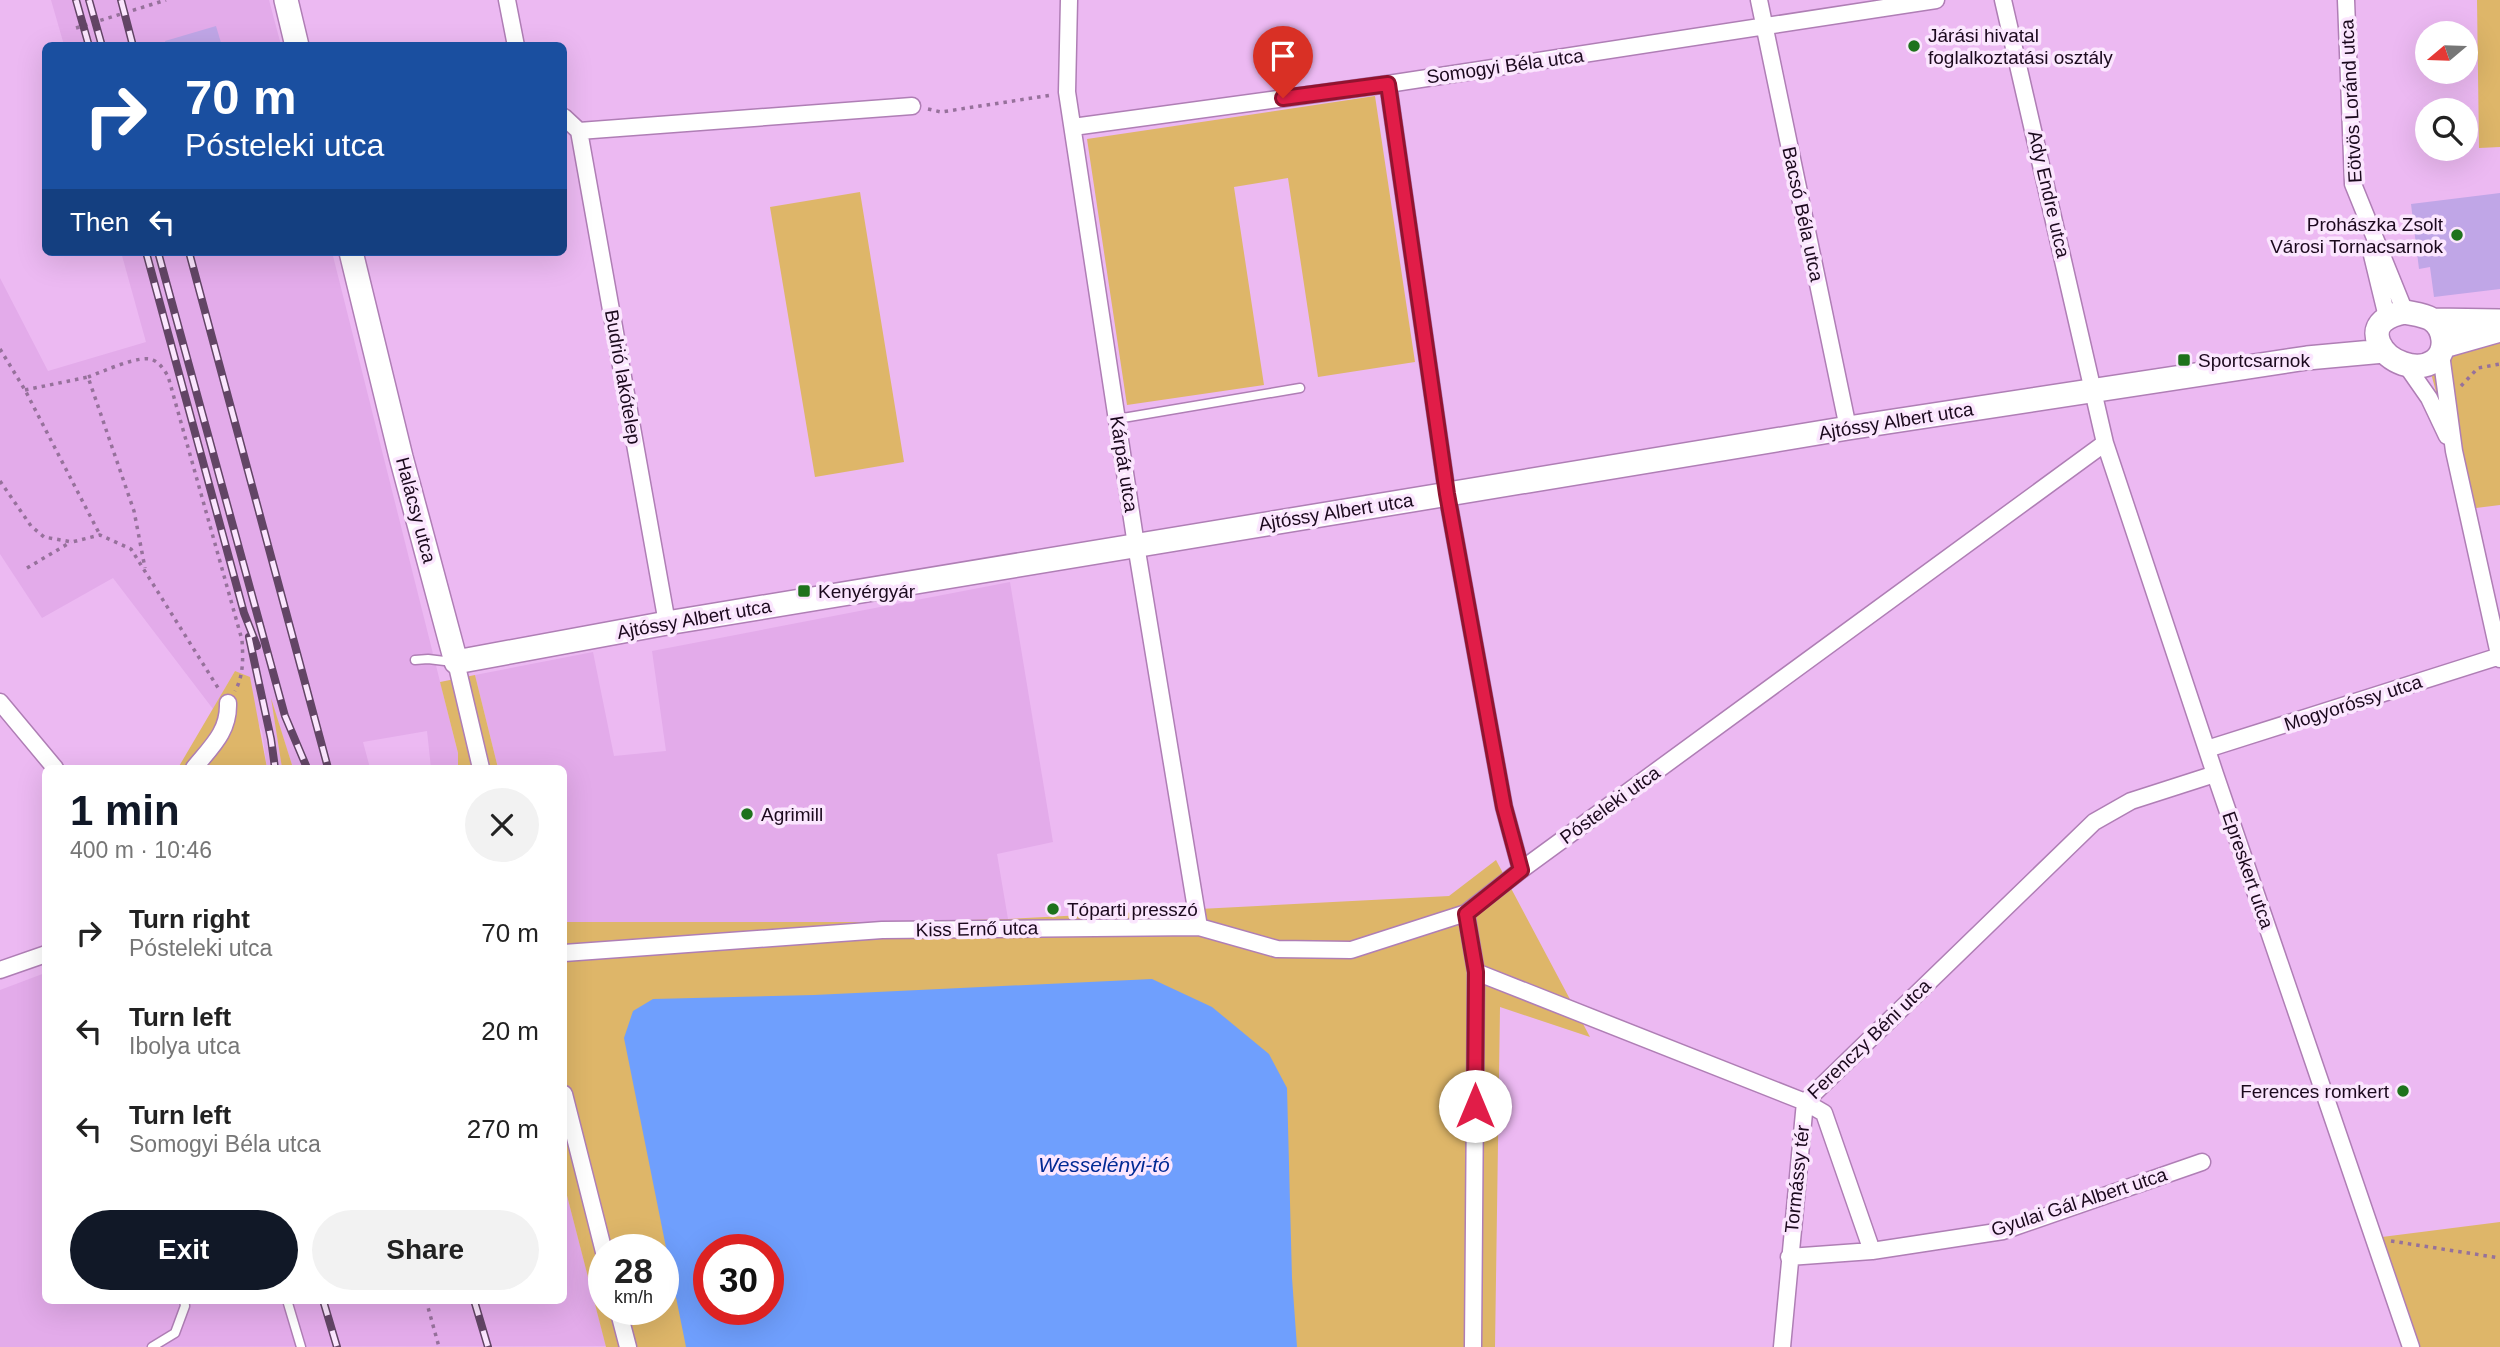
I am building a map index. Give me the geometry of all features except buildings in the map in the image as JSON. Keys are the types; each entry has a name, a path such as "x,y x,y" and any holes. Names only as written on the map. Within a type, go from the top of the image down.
{"main road":[{"path":"286,0 296,42"},
{"name":"Halácsy utca","path":"352,256 401,457 456,662"},
{"path":"2433,320 2443,335 2442,350"},
{"path":"2500,321 2433,320 2388,328 2395,360 2406,365 2432,362 2442,350 2500,330"},
{"name":"Ajtóssy Albert utca","path":"456,662 667,623 1848,428 2307,358 2388,328"}],"street":[{"path":"507,0 515,42"},
{"name":"Kárpát utca","path":"1069,0 1068,92 1136,545 1199,927"},
{"name":"Bacsó Béla utca","path":"1759,0 1848,428"},
{"name":"Somogyi Béla utca","path":"1073,127 1388,84 1936,0"},
{"name":"Ady Endre utca","path":"2003,0 2094,389"},
{"name":"Eötvös Loránd utca","path":"2346,0 2353,184 2388,328"},
{"path":"1388,84 1447,494 1504,807 1521,870"},
{"path":"567,120 579,131 912,106"},
{"name":"Budrió lakótelep","path":"579,131 667,623"},
{"path":"2442,350 2454,451 2500,657"},
{"path":"2406,365 2429,398 2454,451"},
{"name":"Epreskert utca","path":"2094,389 2105,443 2411,1347"},
{"name":"Pósteleki utca","path":"1466,914 1521,870 2105,443"},
{"name":"Mogyoróssy utca","path":"2207,749 2500,657"},
{"name":"Halácsy utca","path":"456,662 480,765"},
{"path":"0,702 52,765"},
{"path":"196,765 225,728 228,703"},
{"name":"Ferenczy Béni utca","path":"1476,972 1805,1102 2094,822 2131,801 2215,774"},
{"path":"1466,914 1476,972 1473,1347"},
{"name":"Kiss Ernő utca","path":"567,953 882,930 1199,927 1277,950 1351,950 1466,914"},
{"path":"0,970 42,955"},
{"name":"Tormássy tér","path":"1782,1347 1805,1102 1824,1113 1872,1251"},
{"path":"567,1106 599,1234"},
{"name":"Gyulai Gál Albert utca","path":"1789,1257 1872,1251 2003,1231 2202,1162"},
{"path":"622,1325 628,1347"}],"lane":[{"path":"1117,419 1300,387"},
{"path":"415,660 456,662"},
{"path":"152,1347 175,1333 185,1304"},
{"path":"288,1304 301,1347"}],"path":[{"path":"76,28 166,0"},
{"path":"912,106 940,112 1068,92"},
{"path":"0,349 25,390 100,535"},
{"path":"25,390 88,377 143,357 162,366 243,640 244,661 239,684 228,703 131,549 100,535 72,542 27,568"},
{"path":"2446,393 2465,384 2478,368 2500,364"},
{"path":"88,377 134,511 146,570"},
{"path":"0,481 31,526 44,537 72,542"},
{"path":"2374,1238 2500,1258"},
{"path":"427,1304 439,1347"}],"shaded area":[{"path":"51,0 269,0 280,42 63,42"},
{"path":"2477,0 2500,0 2500,147 2479,148"},
{"path":"1375,96 1415,362 1318,377 1288,178 1234,187 1264,385 1127,405 1087,139"},
{"path":"860,192 904,462 815,477 770,207"},
{"path":"122,256 333,256 458,753 458,765 431,765 427,731 363,742 369,765 292,765 273,706 282,765 267,765 262,732 235,671 213,709 113,578 42,618 0,554 0,278 48,371 146,342"},
{"path":"2500,339 2500,505 2468,509 2429,366 2451,346"},
{"path":"1010,582 1053,842 997,854 1008,919 891,922 567,922 567,765 497,765 475,675 593,652 614,756 666,751 652,651"},
{"path":"235,671 250,677 266,765 180,765"},
{"path":"475,675 497,765 458,765 458,753 440,682"},
{"path":"271,698 292,765 282,765"},
{"path":"1496,860 1590,1037 1500,1007 1495,1347 606,1347 600,1325 679,1325 679,1234 588,1234 588,1277 567,1196 567,922 891,922 1008,919 1449,896"},
{"path":"42,974 42,1304 567,1304 567,1196 588,1277 588,1325 601,1325 606,1346 0,1347 0,990"},
{"path":"2500,1222 2500,1347 2411,1347 2374,1238"}],"water":[{"name":"Wesselényi-tó","path":"1152,979 1212,1007 1269,1054 1287,1088 1292,1278 1297,1347 686,1347 679,1312 679,1234 663,1234 624,1038 633,1011 653,999 814,995"}],"railway":[{"path":"76,0 88,42"},
{"path":"89,0 101,42"},
{"path":"121,0 132,42"},
{"path":"147,256 244,613 257,646"},
{"path":"159,256 285,716 306,765"},
{"path":"190,256 327,765"},
{"path":"249,637 275,765"},
{"path":"324,1304 337,1347"},
{"path":"475,1304 488,1347"}],"place":[{"name":"Járási hivatal foglalkoztatási osztály","path":"1914,46"},
{"name":"Prohászka Zsolt Városi Tornacsarnok","path":"2457,235"},
{"name":"Sportcsarnok","path":"2184,360"},
{"name":"Kenyérgyár","path":"804,591"},
{"name":"Agrimill","path":"747,814"},
{"name":"Tóparti presszó","path":"1053,909"},
{"name":"Ferences romkert","path":"2403,1091"}],"route":[{"path":"1283,98 1388,84 1447,494 1504,807 1521,870 1466,914 1476,972 1475,1106"}]}
